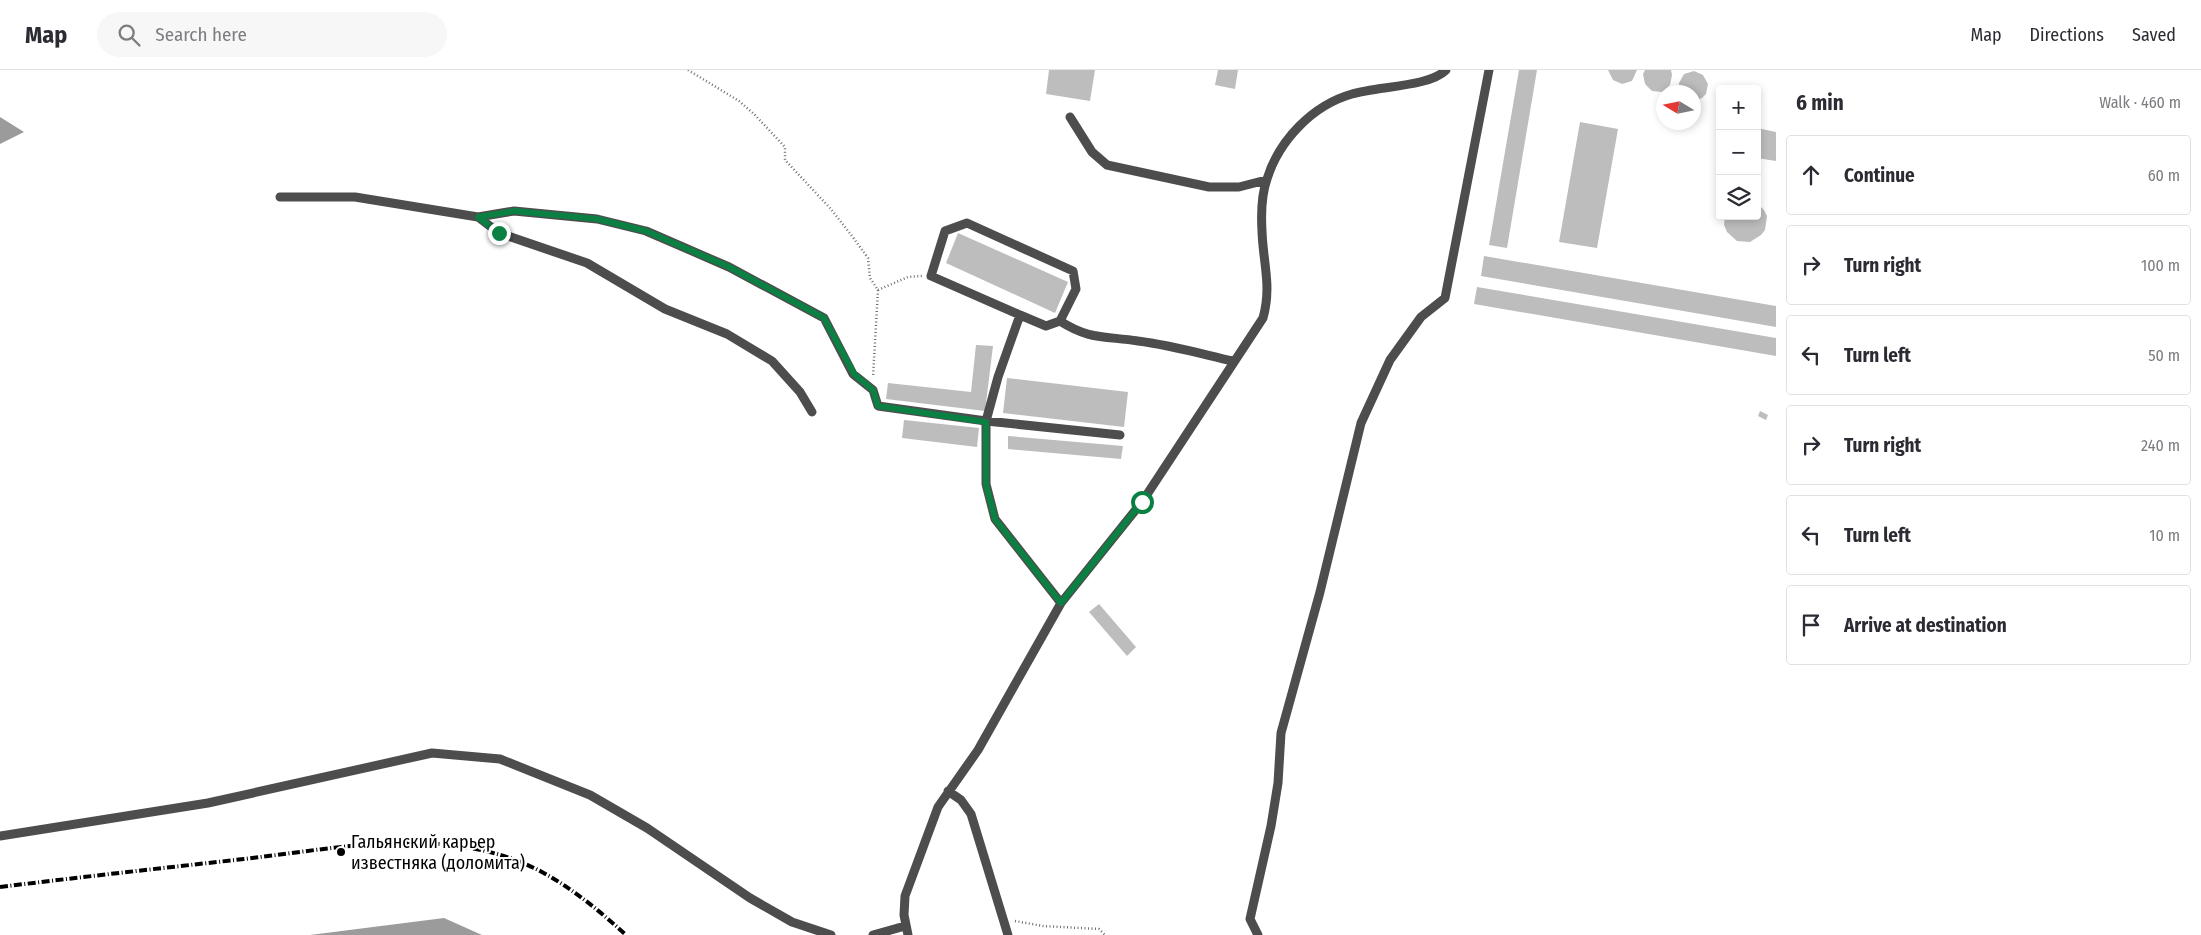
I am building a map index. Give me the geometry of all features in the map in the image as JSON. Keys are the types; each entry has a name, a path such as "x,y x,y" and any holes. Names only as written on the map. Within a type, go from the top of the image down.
{"street":[{"path":"873,935 907,930 904,915 905,896 938,807 968,765 1001,711 1061,603 1142,502 1263,318 1268,301 1268,280 1262,233 1262,201 1270,169 1292,134 1322,108 1336,100 1369,89 1431,80 1446,70"},
{"path":"1258,935 1250,920 1271,826 1278,783 1281,733 1311,627 1361,423 1390,360 1422,317 1444,298 1489,70"},
{"path":"1070,117 1092,152 1107,165 1210,187 1239,187 1266,180"},
{"path":"280,197 356,197 478,217 514,211 597,219 646,231 720,263 824,318 854,374 873,390 878,406 986,422 1120,435"},
{"path":"478,217 499,233 587,263 665,309 727,334 772,361 800,392 812,412"},
{"path":"967,223 1073,271 1076,289 1060,321 1046,326 931,276 945,231 967,223"},
{"path":"1020,315 998,377 986,422 986,484 995,519 1061,603"},
{"path":"1060,321 1074,330 1092,337 1138,341 1233,361"},
{"path":"0,836 208,803 432,753 500,759 590,795 647,828 758,902 792,922 831,935"},
{"path":"948,791 962,800 971,814 1008,935"}],"path":[{"path":"688,70 739,101 754,114 785,147 785,160 830,208 868,258 870,278 878,290 873,390"},
{"path":"878,290 908,277 931,276"},
{"path":"1003,920 1043,926 1098,929 1105,935"}],"shaded area":[{"path":"0,117 24,132 0,144"},
{"path":"444,918 482,935 310,935"}],"building":[{"path":"1049,70 1095,70 1090,101 1046,94"},
{"path":"1218,70 1238,70 1235,89 1215,85"},
{"path":"1519,70 1537,70 1507,248 1489,245"},
{"path":"1608,70 1637,70 1632,81 1622,84 1613,80"},
{"path":"1645,70 1671,70 1670,85 1656,85 1656,91 1652,91 1645,84 1643,74"},
{"path":"1694,71 1703,75 1708,84 1706,94 1702,98 1701,85 1679,85 1684,74"},
{"path":"1580,122 1618,129 1597,248 1559,242"},
{"path":"1761,129 1776,132 1776,161 1761,159"},
{"path":"1761,207 1767,216 1765,230 1750,242 1737,241 1727,232 1724,225 1725,220 1761,220"},
{"path":"958,233 1068,282 1055,313 946,263"},
{"path":"1484,256 1776,306 1776,327 1481,276"},
{"path":"1477,287 1776,338 1776,356 1474,304"},
{"path":"976,345 993,346 985,411 886,399 888,383 971,392"},
{"path":"1007,378 1128,392 1124,427 1003,413"},
{"path":"1760,411 1768,415 1766,420 1758,416"},
{"path":"904,420 979,428 977,447 902,438"},
{"path":"1008,436 1123,446 1121,459 1008,449"},
{"path":"1099,604 1136,647 1127,656 1089,612"}],"railway":[{"path":"0,887 344,847 411,843 445,845 477,849 526,864 572,890 626,935"}],"place":[{"name":"Гальянский карьер известняка (доломита)","path":"341,852"}],"route":[{"path":"499,233 478,217 514,211 597,219 646,231 729,267 824,318 854,374 873,390 878,406 986,422 986,484 995,519 1061,603 1142,502"}]}
